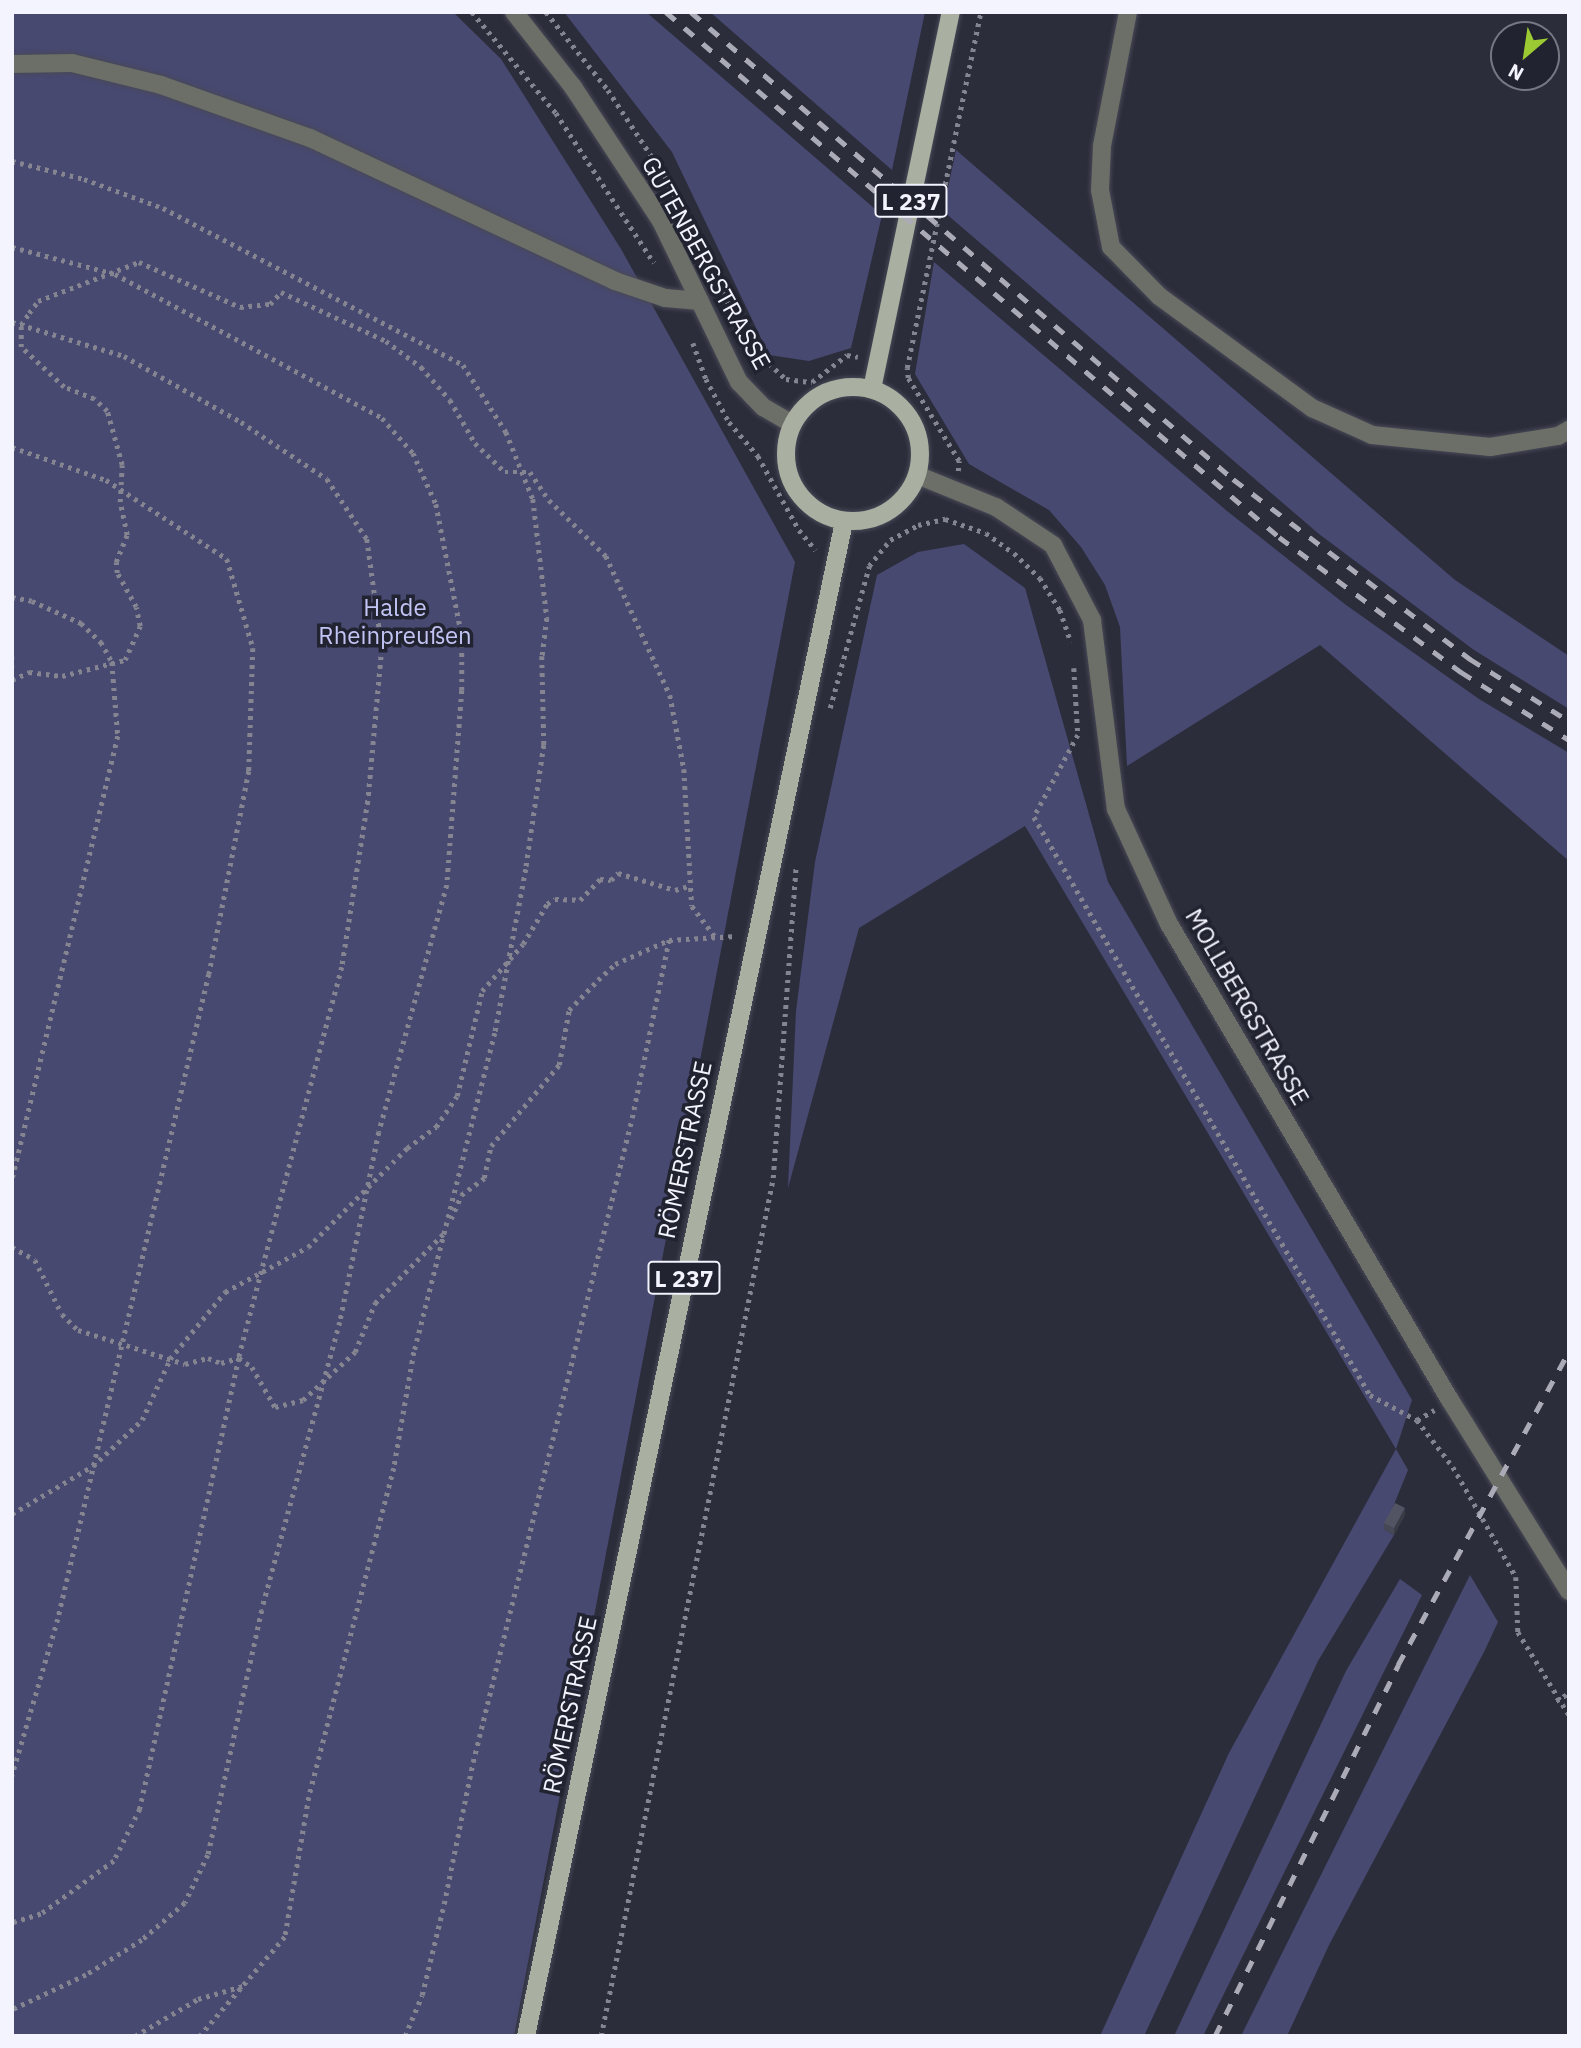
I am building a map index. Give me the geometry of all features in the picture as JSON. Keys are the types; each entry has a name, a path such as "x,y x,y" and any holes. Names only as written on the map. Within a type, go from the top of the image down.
{"main road":[{"name":"L 237","path":"873,389 951,12"},
{"path":"835,389 873,389 907,413 917,433 917,475 896,506 880,516 844,522 805,501 793,484 787,454 793,424 803,408 835,389"},
{"name":"RÖMERSTRASSE","path":"526,2036 834,555 844,522"}],"street":[{"name":"GUTENBERGSTRASSE","path":"514,12 573,87 641,190 739,382 763,407 793,424"},
{"path":"1128,12 1102,146 1100,190 1111,247 1159,296 1312,408 1372,435 1490,447 1558,436 1569,430"},
{"path":"12,64 72,64 161,85 310,138 615,281 674,299 700,301"},
{"name":"MOLLBERGSTRASSE","path":"917,475 996,507 1053,545 1092,621 1116,809 1169,924 1569,1591"}],"path":[{"path":"472,12 555,113 657,267"},
{"path":"945,519 959,461 914,388 907,368 981,12"},
{"path":"12,161 84,179 163,208 463,365 506,432 533,499 547,618 542,656 544,745 510,956 414,1352 394,1468 309,1797 285,1937 200,2036"},
{"path":"12,247 115,274 382,418 413,453 436,504 462,636 447,885 368,1188 326,1374 262,1610 208,1855 185,1903 142,1940 86,1975 12,2010"},
{"path":"12,680 29,672 62,676 125,660 140,626 136,607 117,573 116,562 127,535 120,502 122,465 107,411 94,400 64,387 21,347 21,325 38,300 115,274 121,265 147,263 240,307 270,304 281,292 386,341 421,367 450,401 475,443 505,472 530,472 549,500 606,556 670,695 684,769 692,906 715,936"},
{"path":"723,293 750,346 786,379 812,382 847,355 907,368"},
{"path":"674,299 706,379 729,422 758,456 811,548 869,566"},
{"path":"12,322 124,356 241,422 327,479 367,539 382,648 368,802 342,967 239,1357 140,1809 114,1861 41,1914 12,1923"},
{"path":"12,447 106,480 227,559 253,648 249,771 209,974 58,1619 12,1776"},
{"path":"829,711 869,566 890,540 918,525 945,519 986,533 1040,578 1060,610 1072,645"},
{"path":"12,597 32,601 81,623 101,642 112,662 118,736 12,1182"},
{"path":"12,656 12,669"},
{"path":"1073,658 1078,735 1034,817 1370,1395 1417,1420 1453,1467 1517,1577 1518,1632 1556,1701 1569,1715"},
{"path":"601,2036 773,1178 797,858"},
{"path":"12,1514 93,1466 142,1420 170,1359 226,1292 308,1247 407,1148 436,1127 457,1096 482,991 547,904 555,899 580,900 600,879 611,880 618,873 675,890 689,886"},
{"path":"239,1357 252,1367 275,1407 303,1400 326,1374 355,1352 375,1303 445,1231 461,1195 484,1178 491,1146 559,1065 569,1010 615,964 669,940 755,936"},
{"path":"405,2036 422,1995 444,1904 473,1762 632,1118 669,940"},
{"path":"12,1247 35,1260 62,1314 78,1330 122,1347 185,1364 208,1358 221,1363 239,1357"},
{"path":"1556,1701 1569,1693"},
{"path":"135,2036 198,1999 243,1986"}],"green space":[{"name":"Halde Rheinpreußen","path":"12,12 453,12 501,59 621,249 795,562 514,2036 12,2036"},
{"path":"564,12 646,12 882,215 851,348 809,361 769,355 672,152"},
{"path":"710,12 925,12 892,170"},
{"path":"956,150 1455,580 1569,656 1569,709 1474,650 1319,534 943,211"},
{"path":"934,262 1227,511 1346,605 1479,699 1569,753 1569,861 1320,645 1127,766 1120,627 1105,585 1081,547 1049,510 969,464 915,374"},
{"path":"964,544 1025,588 1108,882 1412,1400 1396,1449 1025,826 859,928 788,1188 796,1011 815,862 877,575 918,552"},
{"path":"1396,1449 1408,1470 1384,1529 1394,1535 1318,1661 1144,2036 1100,2036 1229,1753"},
{"path":"1470,1575 1498,1622 1484,1652 1329,1945 1287,2036 1241,2036"},
{"path":"1400,1579 1422,1595 1203,2036 1174,2036 1346,1671"}],"building":[{"path":"1395,1503 1405,1508 1394,1528 1384,1523"}],"railway":[{"path":"666,12 1279,537 1461,672 1569,740"},
{"path":"691,12 1233,479 1470,659 1569,721"},
{"path":"1215,2036 1398,1665 1569,1352"}]}
